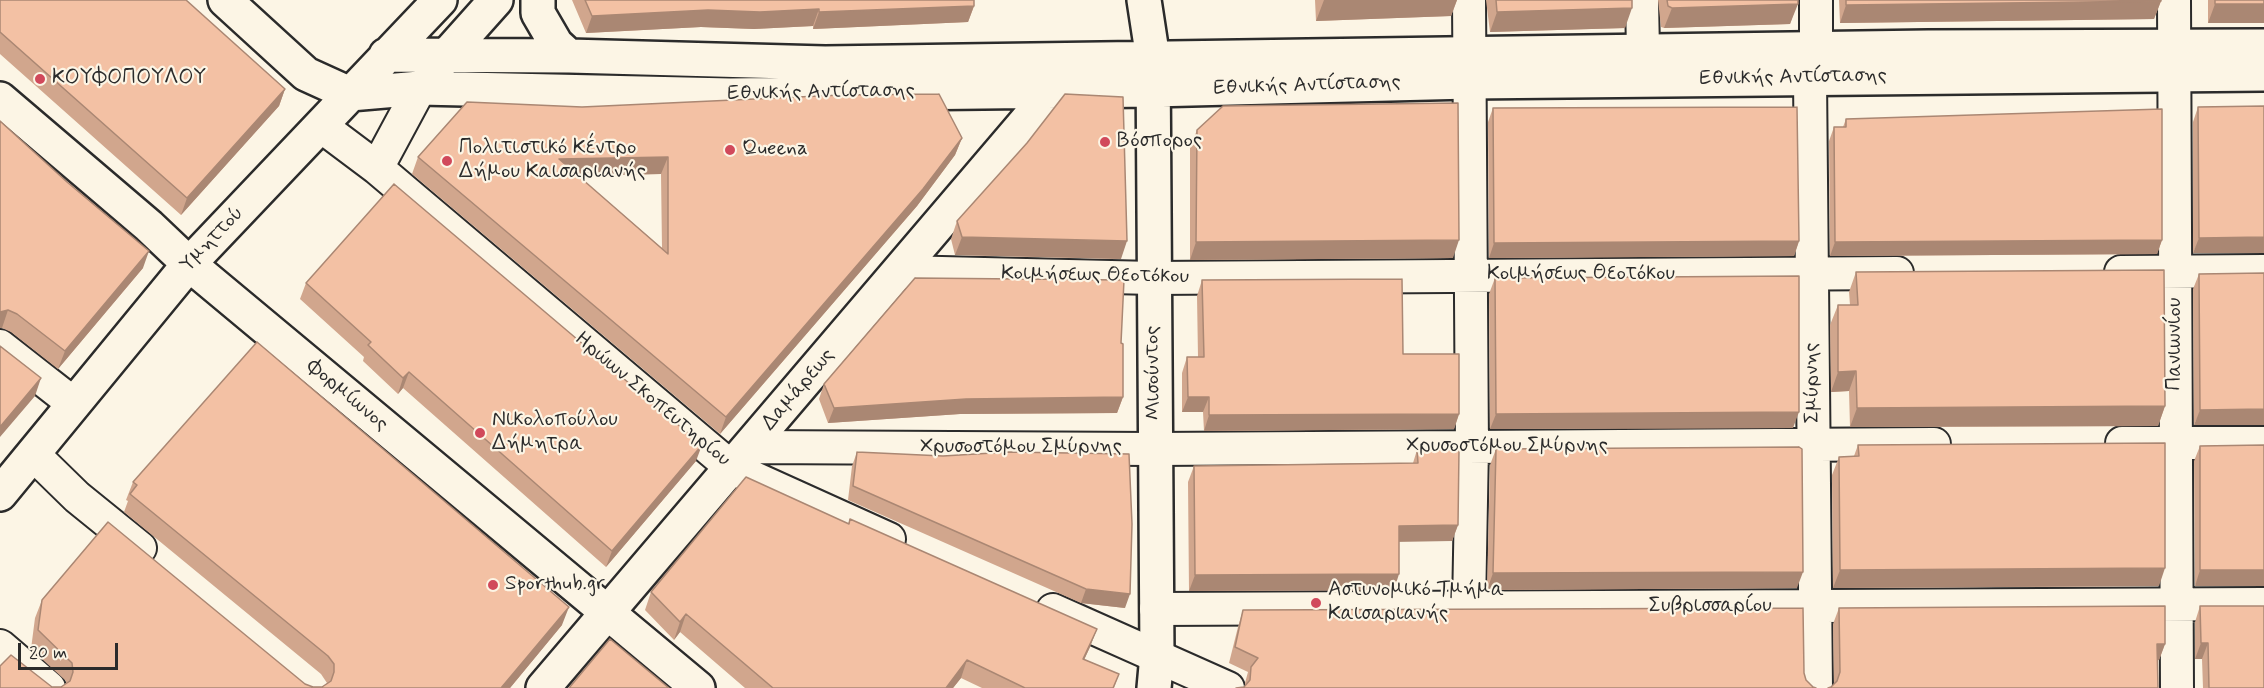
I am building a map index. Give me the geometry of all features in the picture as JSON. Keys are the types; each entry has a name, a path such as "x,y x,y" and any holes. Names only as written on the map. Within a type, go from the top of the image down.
{"main road":[{"path":"225,0 306,74 350,94"},
{"name":"Υμηττού","path":"0,494 189,264 440,0"},
{"path":"420,88 446,55 496,0"},
{"path":"538,0 538,13 556,44 569,56"},
{"name":"Μισούντος","path":"1144,0 1152,74 1157,656 1154,688"},
{"name":"Εθνικής Αντίστασης","path":"386,55 569,56 1152,74 1469,67 2175,60 2264,45"},
{"name":"Εθνικής Αντίστασης","path":"1469,67 1643,51 1813,63"},
{"name":"Εθνικής Αντίστασης","path":"2175,60 2264,74"},
{"name":"Εθνικής Αντίστασης","path":"350,94 420,88 730,95 1053,90 1152,74"},
{"name":"Δαμάρεως","path":"543,688 1053,90"},
{"name":"Φορμίωνος","path":"0,99 149,226 189,264 698,688"}],"street":[{"path":"1469,0 1472,447 1469,608"},
{"path":"1642,0 1643,51"},
{"name":"Σμύρνης","path":"1816,0 1813,63 1811,274 1817,606 1816,688"},
{"name":"Πανιωνίου","path":"2174,0 2177,688"},
{"path":"377,168 420,88"},
{"name":"Ηρώων Σκοπευτηρίου","path":"321,126 741,458 911,548"},
{"path":"2093,272 2264,271"},
{"name":"Κοιμήσεως Θεοτόκου","path":"899,272 1153,278 1929,273"},
{"path":"0,346 74,404"},
{"path":"2095,444 2264,443"},
{"name":"Χρυσοστόμου Σμύρνης","path":"741,458 1155,449 1966,444"},
{"path":"33,454 77,497 158,563"},
{"path":"1028,599 1228,688"},
{"name":"Συβρισσαρίου","path":"1156,609 2264,604"},
{"path":"0,646 49,688"}],"building":[{"path":"0,0 186,0 285,89 187,198 0,32"},
{"path":"585,0 974,0 974,6 819,12 819,9 760,12 708,10 592,16"},
{"path":"1496,0 1632,0 1632,8 1497,12"},
{"path":"1667,0 1798,0 1798,4 1672,8 1668,6"},
{"path":"1846,0 2161,0 2161,1 1846,5"},
{"path":"2215,0 2264,0 2264,4 2215,4"},
{"path":"939,94 962,138 923,189 726,417 418,157 467,102 582,107 841,95","holes":["668,157 668,254 559,159"]},
{"path":"1065,94 1123,97 1127,241 962,237 957,221 1027,143"},
{"path":"1458,103 1459,240 1196,242 1197,130 1223,106"},
{"path":"2264,106 2264,237 2199,238 2198,107"},
{"path":"1797,107 1799,241 1494,243 1493,108"},
{"path":"2162,109 2162,240 1835,242 1834,127 1846,127 1846,119"},
{"path":"0,121 67,182 149,251 65,351 17,314 8,310 0,312"},
{"path":"394,184 702,445 612,551 409,372 403,378 368,345 371,342 306,283"},
{"path":"2164,270 2165,406 1857,408 1856,371 1838,372 1838,305 1858,305 1856,272"},
{"path":"2264,273 2264,409 2200,410 2199,274"},
{"path":"1799,276 1799,412 1496,414 1495,278"},
{"path":"915,278 1124,280 1121,343 1123,344 1123,397 966,399 834,408 824,384"},
{"path":"1402,279 1403,354 1459,354 1459,414 1209,415 1209,397 1188,397 1187,357 1204,357 1202,280"},
{"path":"257,342 569,607 501,688 0,688 0,666 11,655 52,687 61,687 70,681 73,672 72,663 38,630 42,600 108,522 305,684 322,687 331,681 334,664 328,656 130,494 137,485 133,482"},
{"path":"0,346 41,378 0,427"},
{"path":"2165,443 2165,568 1840,570 1839,457 1859,456 1858,445"},
{"path":"2264,445 2264,570 2200,570 2200,446"},
{"path":"1799,447 1802,449 1803,572 1493,573 1496,449"},
{"path":"1417,450 1459,450 1458,525 1399,526 1399,574 1195,575 1194,466 1418,463"},
{"path":"857,452 943,456 1009,452 1129,454 1132,524 1130,594 1086,589 853,486"},
{"path":"746,477 849,524 850,519 1097,629 1083,659 1119,674 1113,688 1025,688 967,660 946,688 773,688 686,614 680,622 651,592"},
{"path":"2165,606 2165,644 2157,644 2158,688 1828,688 1837,681 1840,672 1839,608"},
{"path":"2200,606 2264,606 2264,688 2209,688 2208,643 2201,643"},
{"path":"1803,608 1804,673 1806,680 1816,688 1236,688 1244,687 1250,680 1251,667 1258,658 1235,647 1243,610"},
{"path":"610,639 669,688 569,688"}],"place":[{"name":"ΚΟΥΦΟΠΟΥΛΟΥ","path":"40,79"},
{"name":"Βόσπορος","path":"1105,142"},
{"name":"Queena","path":"730,150"},
{"name":"Πολιτιστικό Κέντρο Δήμου Καισαριανής","path":"447,161"},
{"name":"Νικολοπούλου Δήμητρα","path":"480,433"},
{"name":"Sporthub.gr","path":"493,585"},
{"name":"Αστυνομικό Τμήμα Καισαριανής","path":"1316,603"}]}
